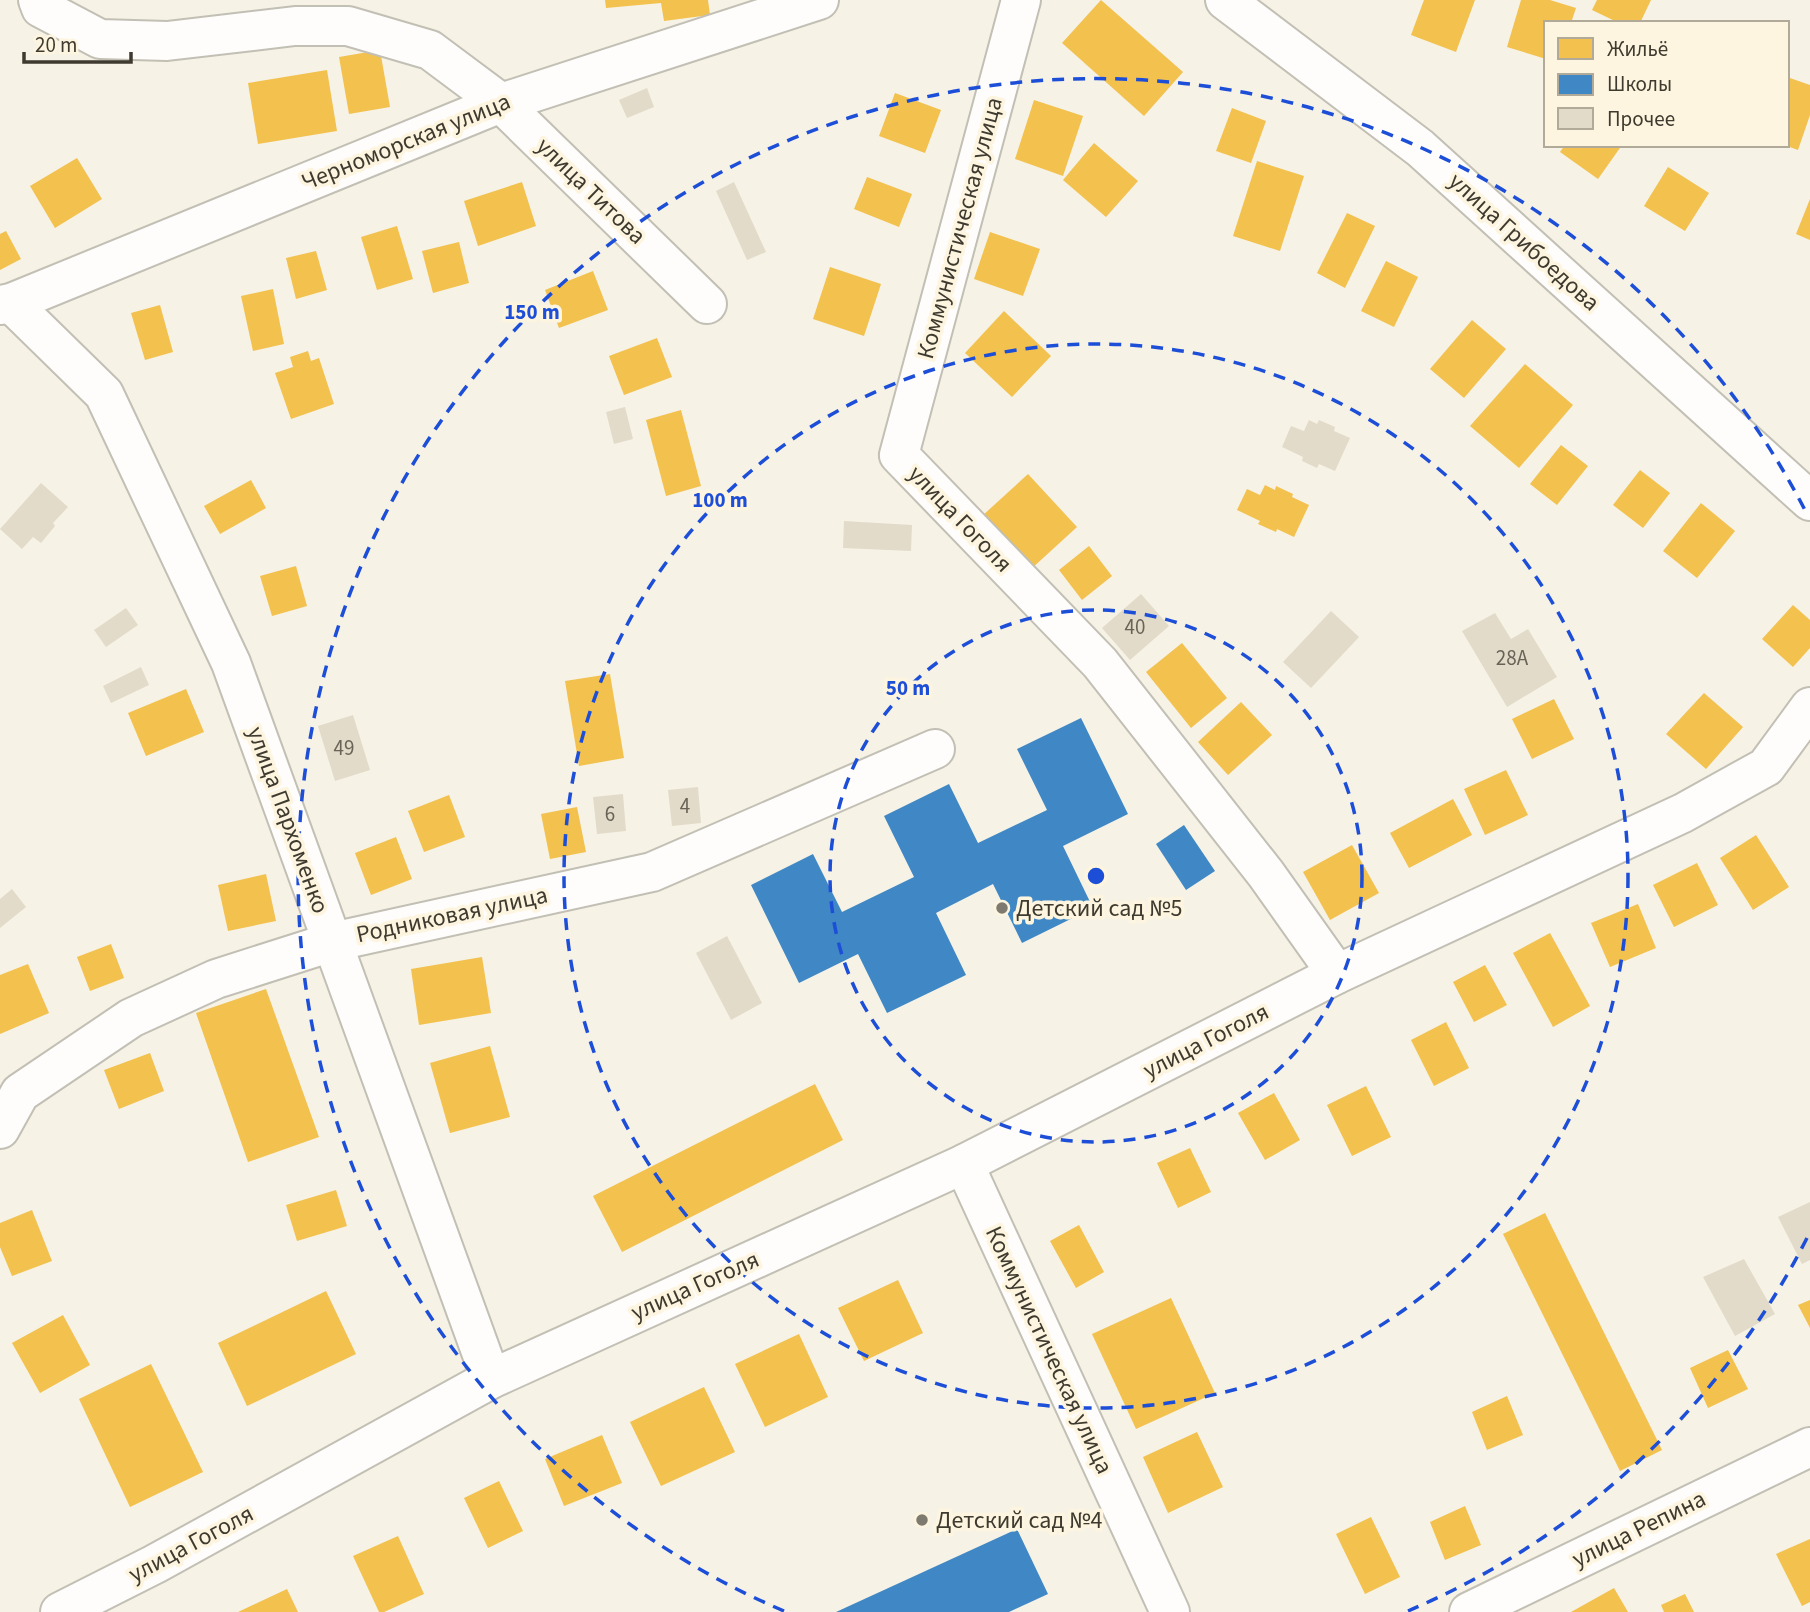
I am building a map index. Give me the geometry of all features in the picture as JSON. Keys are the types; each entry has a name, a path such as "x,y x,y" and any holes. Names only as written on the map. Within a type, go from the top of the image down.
{"street":[{"name":"улица Титова","path":"37,0 41,8 100,39 167,41 295,26 348,26 430,50 501,103 706,304"},
{"name":"Черноморская улица","path":"6,304 501,103 820,0"},
{"name":"Коммунистическая улица","path":"899,455 1021,0"},
{"name":"улица Грибоедова","path":"1225,0 1420,148 1810,501"},
{"name":"улица Пархоменко","path":"6,304 104,394 231,663 491,1379"},
{"name":"улица Гоголя","path":"899,455 1100,663 1266,874 1337,974"},
{"name":"улица Гоголя","path":"60,1612 155,1564 491,1379 964,1164 1337,974 1683,813 1766,767 1810,708"},
{"name":"Родниковая улица","path":"0,1129 20,1093 131,1018 216,979 332,942 652,872 936,749"},
{"name":"Коммунистическая улица","path":"964,1164 1170,1612"},
{"name":"улица Репина","path":"1469,1612 1810,1447"}],"building: Жильё":[{"path":"605,0 708,0 710,15 664,21 661,3 606,8"},
{"path":"1101,0 1183,72 1144,116 1062,43"},
{"path":"1424,0 1475,0 1456,52 1411,35"},
{"path":"1521,0 1550,0 1576,8 1572,21 1544,21 1544,58 1507,47"},
{"path":"1597,0 1651,0 1641,21 1615,21 1592,10"},
{"path":"380,50 390,107 349,114 339,57"},
{"path":"327,70 337,131 258,144 248,83"},
{"path":"1789,78 1810,85 1810,115 1798,150 1789,147"},
{"path":"895,93 941,110 925,153 879,136"},
{"path":"1034,100 1083,116 1063,176 1015,159"},
{"path":"1232,108 1266,121 1251,163 1216,151"},
{"path":"1094,143 1138,181 1106,217 1063,180"},
{"path":"1564,147 1621,147 1598,179 1560,152"},
{"path":"77,158 102,199 55,228 30,186"},
{"path":"1257,161 1304,176 1280,251 1233,236"},
{"path":"1668,167 1709,193 1685,231 1644,206"},
{"path":"867,177 912,194 899,227 854,209"},
{"path":"522,182 536,226 478,246 464,201"},
{"path":"1810,199 1810,240 1796,234"},
{"path":"1347,213 1375,226 1345,288 1317,273"},
{"path":"397,226 413,279 377,290 361,237"},
{"path":"6,231 21,259 0,270 0,234"},
{"path":"990,232 1040,249 1023,296 974,279"},
{"path":"459,242 469,283 433,293 422,251"},
{"path":"316,251 327,290 296,299 286,258"},
{"path":"1386,261 1418,277 1394,327 1361,311"},
{"path":"830,267 881,284 864,336 813,319"},
{"path":"593,271 608,310 559,328 545,290"},
{"path":"273,289 284,344 253,351 241,296"},
{"path":"160,305 173,352 145,360 131,313"},
{"path":"1004,311 1051,356 1012,397 965,353"},
{"path":"1472,320 1506,349 1464,398 1430,369"},
{"path":"657,338 672,377 624,395 609,356"},
{"path":"308,351 311,361 319,358 334,404 291,419 275,373 293,367 290,357"},
{"path":"1525,364 1573,405 1519,468 1470,426"},
{"path":"681,410 701,486 666,496 646,420"},
{"path":"1561,445 1588,466 1557,505 1530,484"},
{"path":"1640,470 1670,493 1643,528 1613,505"},
{"path":"1028,474 1077,527 1030,570 981,517"},
{"path":"251,480 266,508 220,534 204,506"},
{"path":"1265,485 1275,490 1276,486 1309,505 1294,537 1258,524 1260,521 1237,510 1247,489 1260,495"},
{"path":"1701,503 1735,531 1697,578 1663,551"},
{"path":"1089,546 1112,576 1082,600 1059,570"},
{"path":"296,566 307,606 272,616 260,576"},
{"path":"1793,605 1810,620 1810,648 1793,667 1762,639"},
{"path":"1182,643 1227,698 1191,728 1146,672"},
{"path":"610,674 624,758 579,766 565,681"},
{"path":"186,689 204,732 146,756 128,713"},
{"path":"1704,693 1743,727 1706,769 1666,734"},
{"path":"1554,699 1574,739 1532,759 1512,719"},
{"path":"1241,702 1272,735 1228,775 1198,742"},
{"path":"1506,770 1528,815 1485,835 1464,789"},
{"path":"449,795 465,837 424,852 408,811"},
{"path":"1453,799 1472,835 1409,868 1390,833"},
{"path":"577,807 586,852 550,859 541,814"},
{"path":"1756,835 1789,887 1753,910 1720,858"},
{"path":"396,837 412,879 371,895 355,853"},
{"path":"1352,845 1379,893 1330,920 1303,872"},
{"path":"1697,863 1718,905 1674,927 1653,885"},
{"path":"266,874 276,921 228,931 218,885"},
{"path":"1638,904 1656,948 1610,967 1591,923"},
{"path":"1550,933 1590,1006 1553,1027 1513,953"},
{"path":"111,944 124,978 90,991 77,957"},
{"path":"482,957 491,1013 419,1025 411,969"},
{"path":"28,964 49,1013 0,1034 0,975"},
{"path":"1485,965 1507,1005 1474,1022 1453,982"},
{"path":"266,989 319,1137 248,1162 196,1013"},
{"path":"1446,1022 1469,1068 1434,1086 1411,1040"},
{"path":"490,1046 510,1117 450,1133 430,1063"},
{"path":"150,1053 164,1091 119,1109 104,1070"},
{"path":"815,1084 843,1140 622,1252 593,1196"},
{"path":"1366,1086 1391,1137 1352,1156 1327,1105"},
{"path":"1274,1093 1300,1140 1265,1160 1238,1113"},
{"path":"1190,1148 1211,1192 1178,1208 1157,1163"},
{"path":"336,1190 347,1226 297,1241 286,1205"},
{"path":"32,1210 52,1261 12,1276 0,1247 0,1223"},
{"path":"1545,1213 1662,1450 1620,1471 1503,1234"},
{"path":"1079,1225 1104,1272 1076,1288 1050,1241"},
{"path":"898,1280 923,1333 864,1361 838,1308"},
{"path":"326,1291 356,1354 247,1406 218,1343"},
{"path":"1171,1298 1215,1393 1136,1429 1092,1334"},
{"path":"1810,1300 1810,1328 1798,1305"},
{"path":"63,1315 90,1365 40,1393 12,1343"},
{"path":"799,1334 828,1397 765,1427 735,1364"},
{"path":"1728,1350 1748,1389 1708,1408 1690,1368"},
{"path":"151,1364 203,1472 130,1507 79,1399"},
{"path":"704,1387 735,1452 661,1486 630,1422"},
{"path":"1507,1396 1523,1435 1487,1450 1472,1412"},
{"path":"1197,1432 1223,1487 1168,1513 1143,1457"},
{"path":"602,1435 622,1483 564,1506 545,1459"},
{"path":"499,1481 523,1531 488,1548 464,1498"},
{"path":"1465,1506 1481,1545 1445,1560 1430,1522"},
{"path":"1371,1517 1400,1577 1365,1594 1336,1534"},
{"path":"398,1536 424,1594 379,1612 353,1556"},
{"path":"1810,1539 1810,1602 1802,1606 1776,1554"},
{"path":"1614,1588 1628,1612 1571,1612"},
{"path":"287,1589 298,1612 238,1612"},
{"path":"1685,1594 1694,1612 1664,1612 1661,1605"}],"building: Школы":[{"path":"1081,718 1128,814 1063,846 1093,908 1022,943 993,884 936,913 966,975 887,1013 858,954 799,983 751,885 813,854 842,912 914,877 884,816 949,784 978,843 1047,810 1017,749"},
{"path":"1184,825 1215,871 1186,890 1156,844"},
{"path":"1017,1529 1048,1594 1009,1612 836,1612"}],"building: Прочее":[{"path":"647,88 654,107 627,118 619,100"},
{"path":"734,182 766,252 747,260 716,191"},
{"path":"625,407 633,439 614,444 606,412"},
{"path":"1309,420 1317,424 1319,420 1335,427 1334,431 1350,438 1335,471 1319,464 1317,468 1302,461 1303,457 1282,447 1291,426 1304,431"},
{"path":"41,483 68,507 53,523 55,526 41,543 33,537 22,549 0,529"},
{"path":"844,521 912,525 911,551 843,548"},
{"path":"1141,594 1169,626 1130,660 1102,628"},
{"path":"126,608 138,625 106,647 94,630"},
{"path":"1331,611 1359,637 1311,688 1283,662"},
{"path":"1495,613 1511,639 1528,629 1557,677 1507,707 1462,631"},
{"path":"141,667 149,685 111,703 103,686"},
{"path":"353,715 370,770 335,781 318,726"},
{"path":"698,787 701,823 672,826 668,790"},
{"path":"623,794 626,831 597,834 593,797"},
{"path":"12,889 26,907 0,928 0,899"},
{"path":"727,936 762,1003 731,1020 696,953"},
{"path":"1810,1202 1810,1260 1802,1264 1778,1217"},
{"path":"1744,1259 1775,1314 1735,1336 1703,1277"}],"place":[{"name":"Детский сад №5","path":"1002,908"},
{"name":"Детский сад №4","path":"922,1520"}]}
